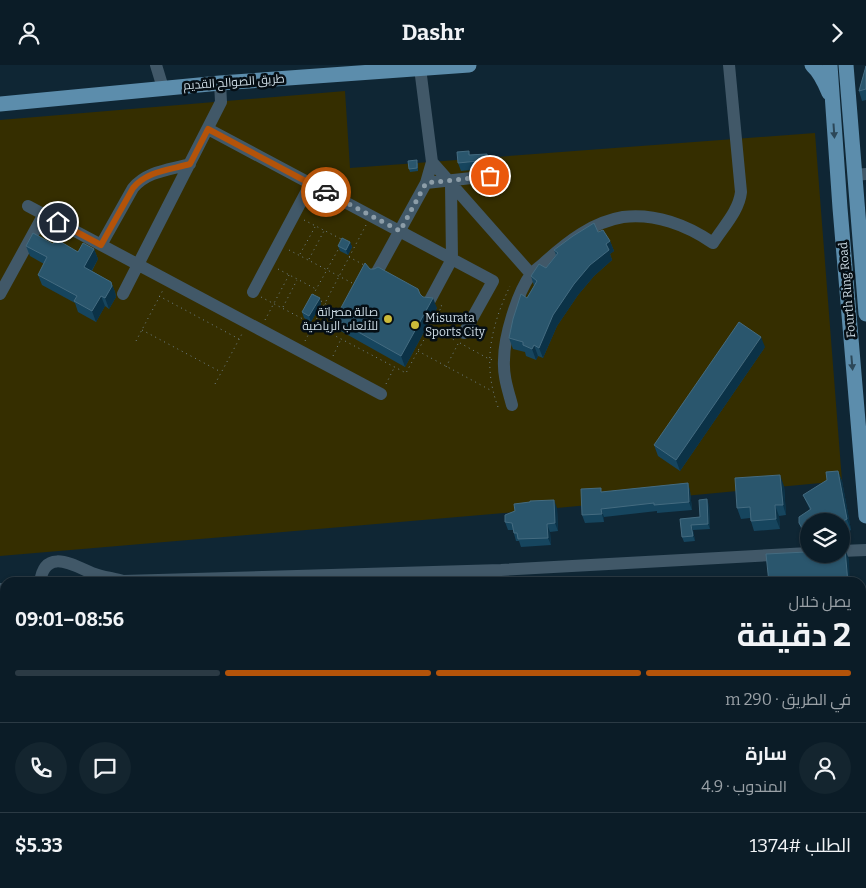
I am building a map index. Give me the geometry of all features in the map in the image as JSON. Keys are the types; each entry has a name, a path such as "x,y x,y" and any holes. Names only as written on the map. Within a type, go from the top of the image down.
{"main road":[{"name":"طريق الصوالح القديم","path":"0,104 220,83 331,70 469,65"},
{"path":"812,65 824,82 832,101"},
{"name":"Fourth Ring Road","path":"830,65 866,516"},
{"name":"Fourth Ring Road","path":"846,65 861,175 866,314"},
{"path":"848,88 858,65"}],"street":[{"path":"156,65 163,88"},
{"path":"512,405 505,377 504,360 511,321 531,274 569,241 607,221 625,217 646,217 665,220 684,227 713,243 740,200 741,192 729,65"},
{"path":"377,272 426,183 432,162 420,68"},
{"path":"123,294 222,102 220,83"},
{"path":"208,129 493,281 462,338"},
{"path":"432,162 531,274"},
{"path":"101,245 133,188 139,181 146,176 190,164"},
{"path":"426,183 450,182 490,176"},
{"path":"430,300 452,259 450,182"},
{"path":"253,292 311,183"},
{"path":"28,206 381,393"},
{"path":"0,294 44,214"},
{"path":"850,551 866,550"},
{"path":"260,577 501,570 800,553"},
{"path":"42,577 44,569 53,561 63,561 93,574 106,577"}],"path":[{"path":"294,215 343,240"},
{"path":"300,350 371,215"},
{"path":"299,255 315,226"},
{"path":"309,260 324,231"},
{"path":"279,244 357,285"},
{"path":"313,297 339,248"},
{"path":"349,257 377,272"},
{"path":"268,264 317,289"},
{"path":"260,329 289,275"},
{"path":"282,308 298,279"},
{"path":"136,341 168,280"},
{"path":"253,292 406,373 442,306 430,300"},
{"path":"159,297 239,339"},
{"path":"318,300 342,313"},
{"path":"330,333 338,320"},
{"path":"215,384 248,323"},
{"path":"430,327 462,338 489,359 504,360"},
{"path":"142,330 221,372"},
{"path":"446,367 462,338"},
{"path":"328,365 342,339"},
{"path":"418,351 493,392"},
{"path":"381,393 395,367"}],"shaded area":[{"name":"Misurata Sports City","path":"345,91 350,168 815,133 842,481 533,509 529,511 0,556 0,120"}],"building":[{"path":"866,66 866,89 859,91"},
{"path":"469,151 469,155 487,154 488,160 458,163 457,152"},
{"path":"417,160 417,168 409,169 408,161"},
{"path":"594,223 598,232 603,230 610,241 606,244 609,250 590,265 574,284 553,315 539,348 534,345 532,349 523,345 523,342 509,338 521,294 527,298 537,281 531,276 539,264 546,268 558,253 554,250"},
{"path":"33,233 53,244 56,239 78,252 83,243 94,249 84,267 111,282 112,286 105,298 101,296 92,311 74,301 77,296 38,275 47,257 26,246"},
{"path":"342,238 350,242 346,250 338,246"},
{"name":"صالة مصراتة للألعاب الرياضية","path":"365,263 370,269 378,267 418,289 423,297 433,298 401,356 335,319"},
{"path":"312,294 320,298 309,316 302,312"},
{"path":"739,322 761,337 676,460 654,445"},
{"path":"838,471 846,513 805,513 811,509 803,495 827,480 826,472"},
{"path":"780,475 783,505 775,505 776,519 751,521 750,507 737,508 735,478"},
{"path":"688,483 689,502 654,505 654,503 601,509 602,514 582,515 581,489 601,488 601,492"},
{"path":"707,499 708,524 691,525 693,536 682,537 680,519 700,517 699,500"},
{"path":"554,500 555,523 547,524 548,538 518,539 517,533 514,533 512,523 505,522 505,515 515,511 514,504"},
{"path":"800,552 800,563 846,563 847,577 768,577 766,554"}],"way so far":[{"path":"326,192 400,231 426,183 490,176"}],"place":[{"name":"صالة مصراتة للألعاب الرياضية","path":"388,319"},
{"name":"Misurata Sports City","path":"415,325"}],"route":[{"path":"58,222 101,245 133,188 139,181 146,176 190,164 208,129 326,192"}]}
